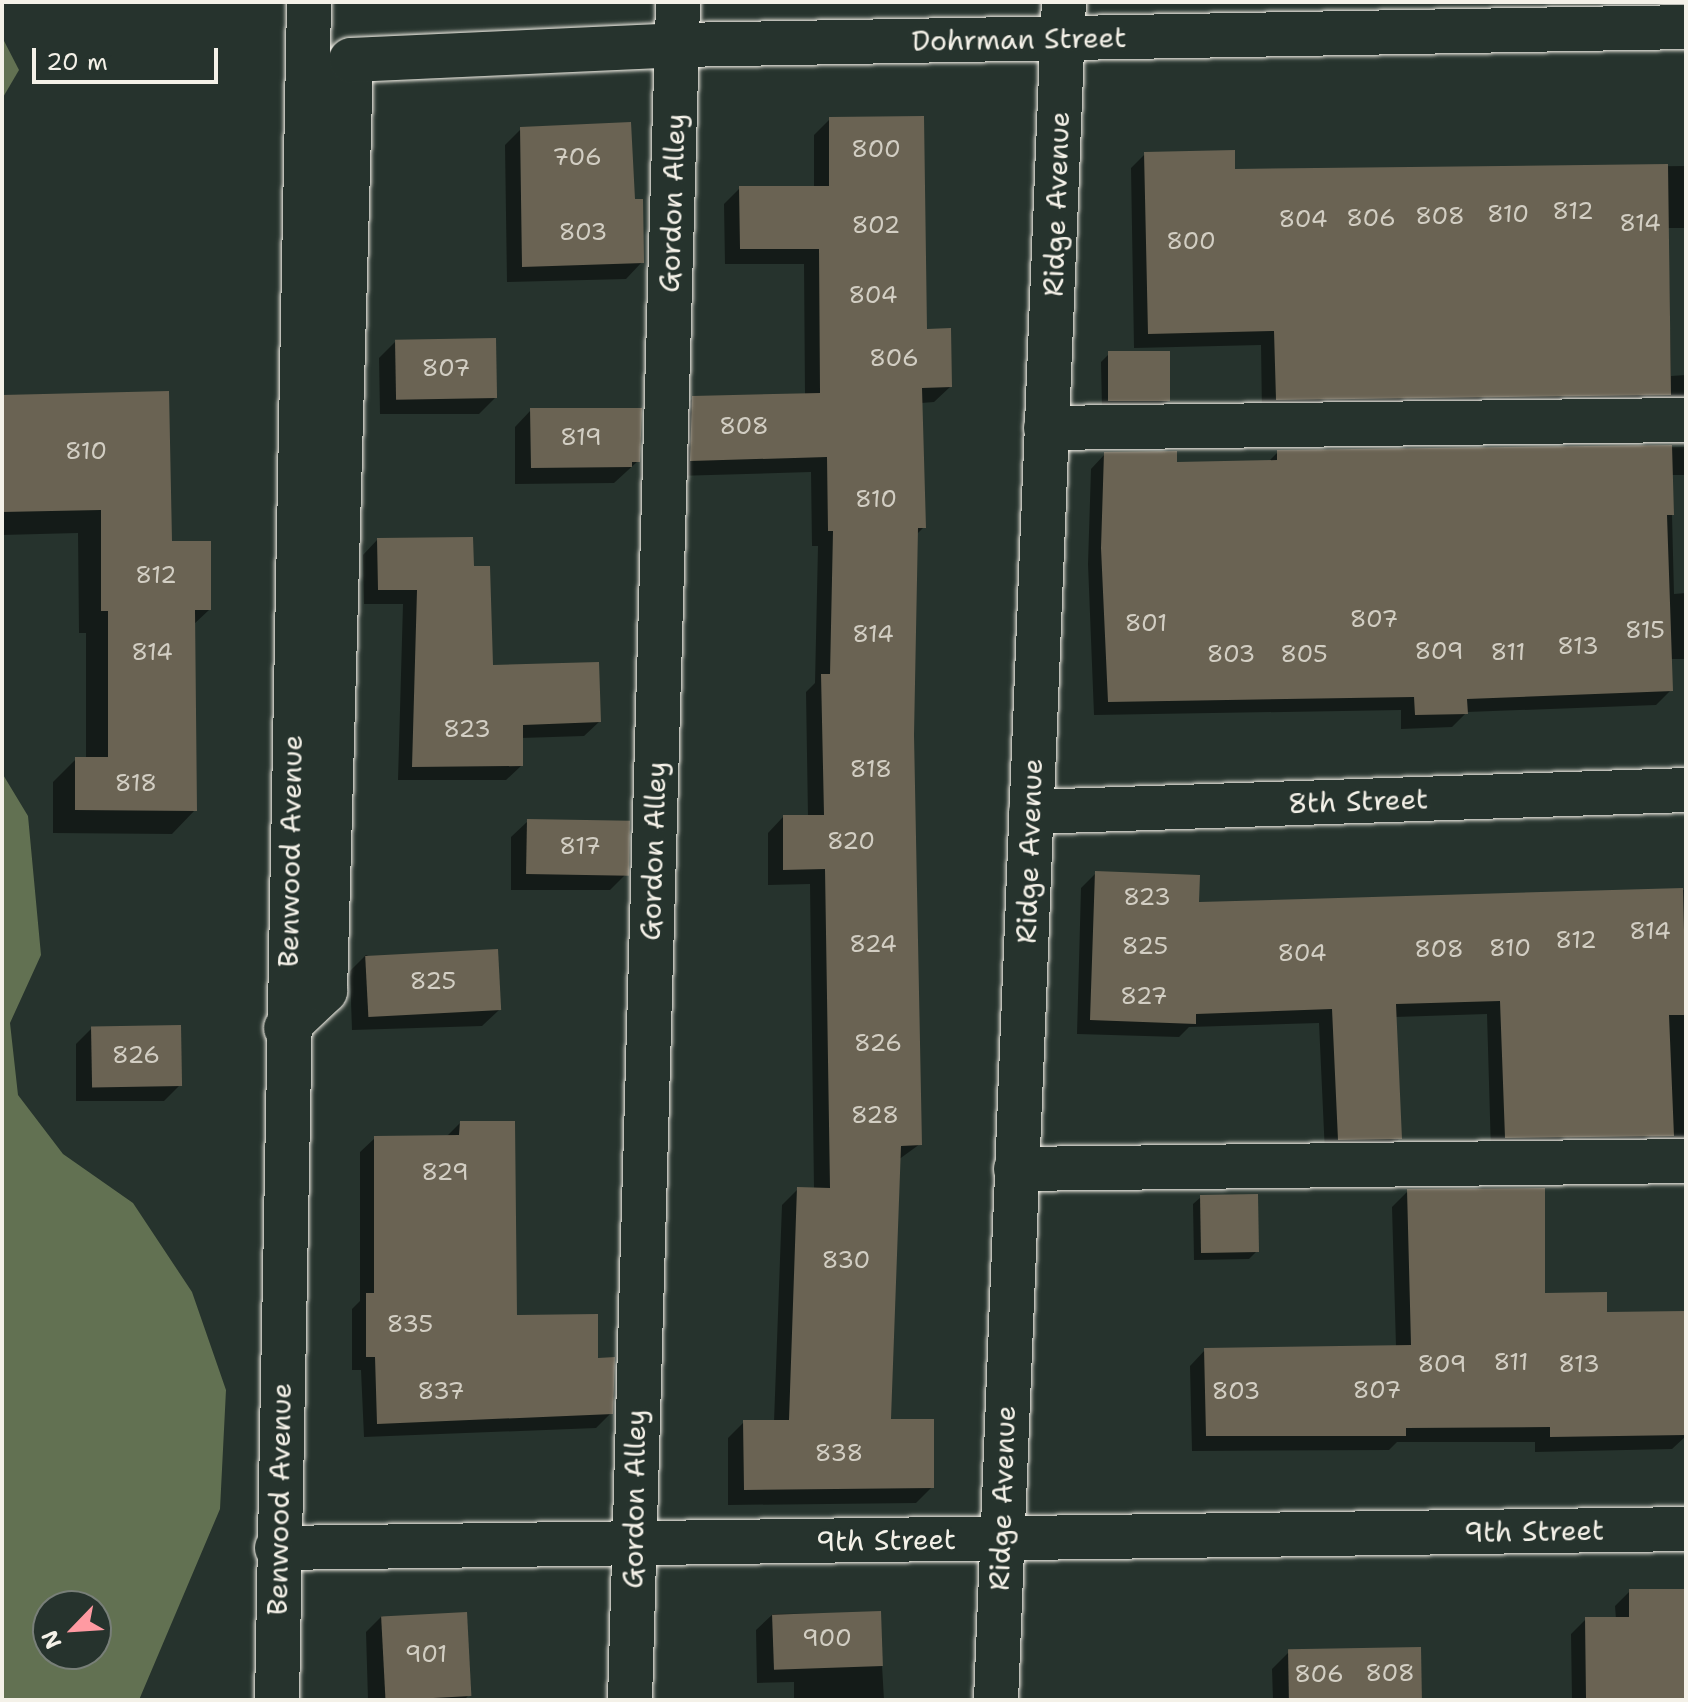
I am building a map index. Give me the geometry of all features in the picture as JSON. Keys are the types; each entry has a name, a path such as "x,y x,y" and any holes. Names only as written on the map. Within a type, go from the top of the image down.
{"street":[{"name":"Benwood Avenue","path":"277,1700 286,1028 309,2"},
{"name":"Gordon Alley","path":"630,1700 632,1543 678,2"},
{"name":"Dohrman Street","path":"286,1028 325,991 351,60 677,45 1063,20 1686,27"},
{"name":"Ridge Avenue","path":"996,1700 1000,1538 1063,20"},
{"path":"1046,428 1686,420"},
{"name":"8th Street","path":"1031,812 1686,790"},
{"path":"1016,1169 1686,1161"},
{"name":"9th Street","path":"277,1548 1686,1529"}],"green space":[{"path":"2,37 19,70 2,99"},
{"path":"2,773 28,816 41,955 10,1023 18,1095 63,1154 133,1203 192,1292 226,1390 220,1509 139,1700 2,1700"}],"building":[{"path":"924,116 927,329 951,328 952,387 922,388 926,528 918,528 914,735 922,1145 901,1146 891,1419 934,1419 934,1488 744,1490 743,1420 789,1420 797,1187 830,1188 825,869 783,870 783,815 824,815 821,674 830,674 833,531 828,531 827,457 690,461 692,396 820,393 819,249 740,249 739,186 829,186 829,117"},
{"path":"631,122 635,199 643,199 644,263 522,267 520,127"},
{"path":"1235,150 1235,169 1668,164 1671,395 1276,400 1274,331 1148,334 1144,152"},
{"path":"496,338 497,398 396,400 395,340"},
{"path":"1108,351 1170,351 1170,401 1108,401"},
{"path":"169,391 172,541 211,541 211,610 195,610 197,811 75,810 75,757 108,757 108,611 101,611 101,510 2,512 2,395"},
{"path":"530,408 642,408 640,462 632,462 632,467 531,468"},
{"path":"1672,445 1674,515 1667,515 1673,691 1467,699 1468,714 1415,715 1414,697 1108,702 1101,548 1104,452 1177,451 1177,462 1277,460 1277,450"},
{"path":"473,537 474,566 490,566 493,665 599,662 601,722 523,725 523,766 412,767 417,590 378,590 377,538"},
{"path":"527,819 630,821 629,876 526,874"},
{"path":"1095,871 1200,875 1199,902 1683,888 1686,1015 1669,1015 1674,1136 1505,1138 1500,1001 1396,1004 1402,1139 1338,1140 1332,1009 1196,1014 1196,1024 1090,1020"},
{"path":"498,949 501,1010 368,1017 365,956"},
{"path":"181,1025 182,1086 92,1088 91,1027"},
{"path":"460,1121 515,1121 517,1315 598,1314 598,1358 615,1357 613,1414 377,1424 375,1357 366,1357 366,1293 374,1293 374,1136 459,1135"},
{"path":"1545,1188 1545,1293 1607,1292 1607,1312 1686,1311 1686,1435 1550,1437 1550,1427 1406,1428 1406,1436 1206,1436 1204,1348 1411,1345 1407,1189"},
{"path":"1258,1194 1259,1252 1201,1253 1200,1195"},
{"path":"1629,1589 1686,1589 1686,1700 1586,1700 1585,1617 1629,1617"},
{"path":"881,1611 883,1666 774,1670 772,1615"},
{"path":"467,1612 471,1696 385,1700 381,1617"},
{"path":"1421,1647 1422,1700 1289,1700 1288,1649"}]}
